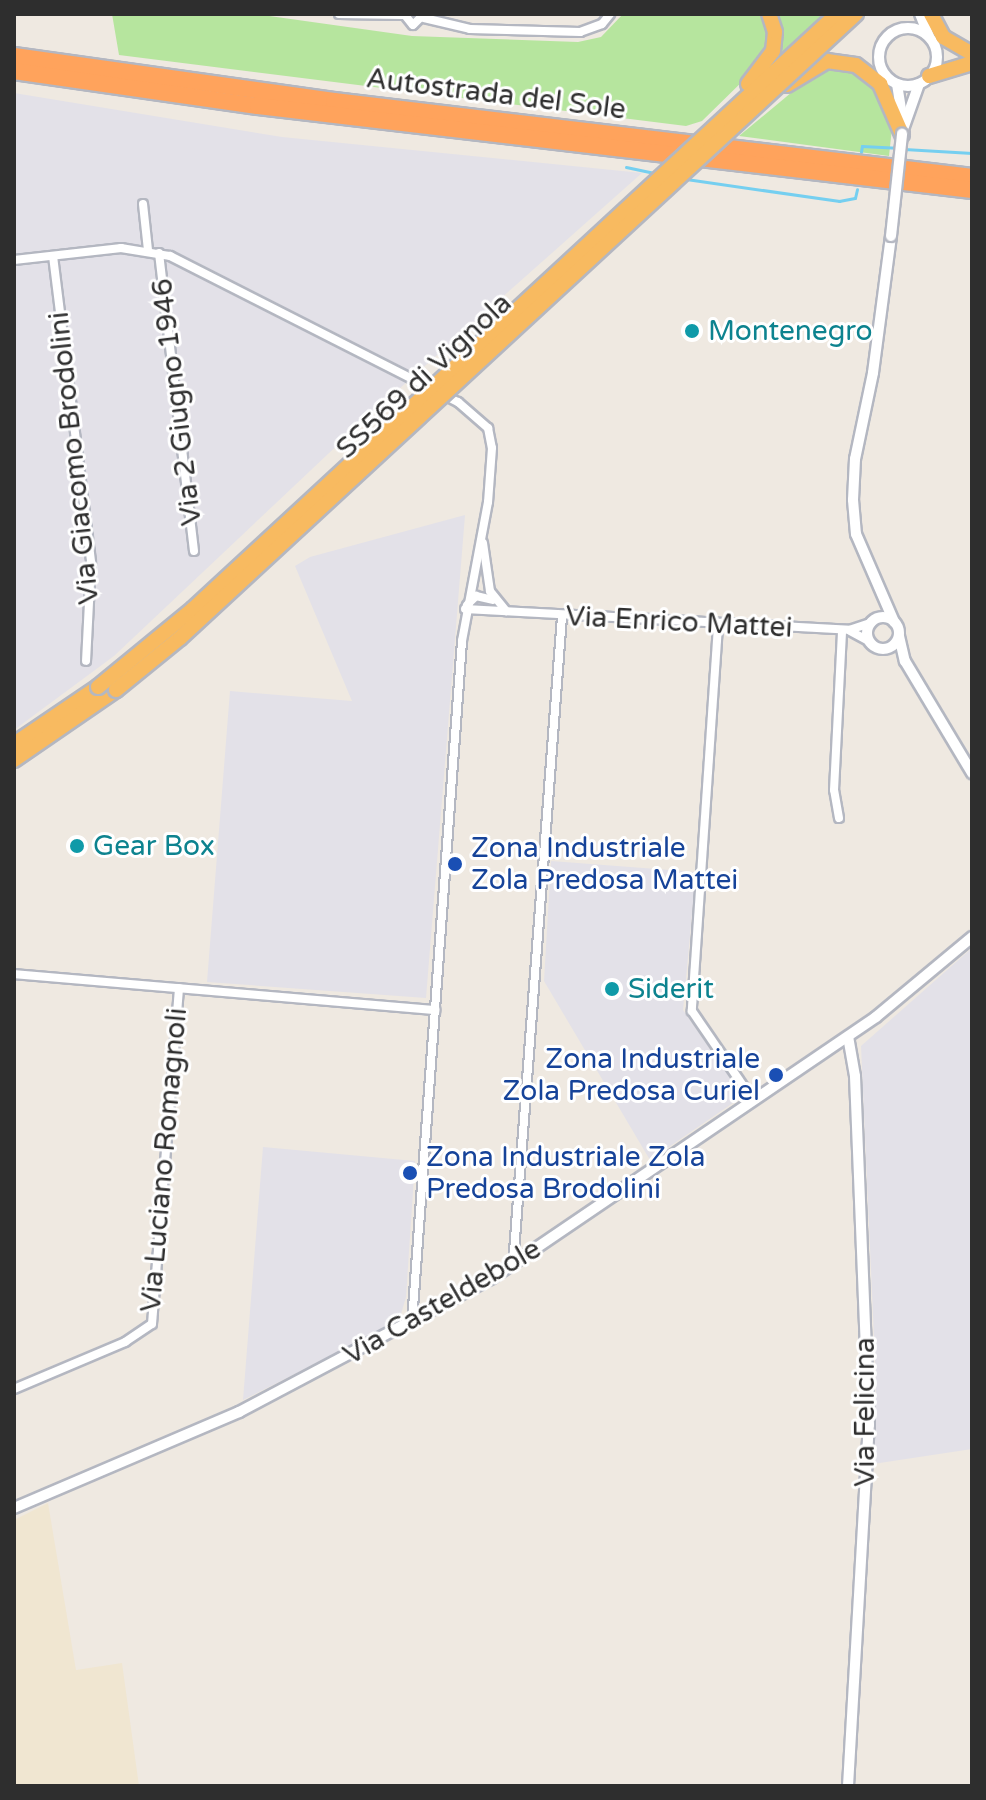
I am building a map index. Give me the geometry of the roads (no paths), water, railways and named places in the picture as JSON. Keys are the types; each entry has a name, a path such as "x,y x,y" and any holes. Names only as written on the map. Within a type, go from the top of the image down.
{"highway":[{"path":"654,182 770,59 775,32 769,14"},
{"name":"SS569 di Vignola","path":"14,744 98,687 193,609 837,14"},
{"name":"SS569 di Vignola","path":"14,760 116,690 180,638 856,14"},
{"path":"931,14 943,37 972,54"},
{"name":"Autostrada del Sole","path":"14,56 334,101 972,177"},
{"path":"763,100 827,61 843,61 868,71 889,100 903,128"},
{"path":"924,80 972,63"},
{"name":"Autostrada del Sole","path":"14,71 258,106 972,190"}],"street":[{"path":"339,14 404,15 413,25 424,16 470,29 580,32 602,24 610,14"},
{"path":"914,14 879,54 881,69 897,84 903,128 873,373 855,459 856,534 879,583 905,661 972,773"},
{"path":"903,128 937,59 920,14"},
{"path":"897,30 920,31 932,41"},
{"path":"897,84 924,80"},
{"path":"143,204 148,250"},
{"path":"14,260 148,250 159,253 413,378 469,409 488,428 492,448 482,535 465,609 412,1323"},
{"name":"Via 2 Giugno 1946","path":"159,253 194,551"},
{"name":"Via Giacomo Brodolini","path":"53,256 91,563 86,661"},
{"path":"482,535 487,580 498,604"},
{"path":"879,583 880,604 872,622 869,641 905,661"},
{"path":"465,609 481,595 509,612"},
{"name":"Via Enrico Mattei","path":"465,609 718,626 846,630 872,622"},
{"path":"513,1265 562,616"},
{"path":"872,622 894,622"},
{"path":"718,626 692,1011 753,1100"},
{"path":"839,818 834,790 846,630"},
{"name":"Via Enrico Mattei","path":"846,630 869,641"},
{"path":"883,649 899,636"},
{"name":"Via Casteldebole","path":"14,1508 239,1412 412,1323 513,1265 844,1040 972,937"},
{"path":"14,974 435,1010"},
{"name":"Via Luciano Romagnoli","path":"14,1389 125,1342 152,1324 179,988"},
{"name":"Via Felicina","path":"844,1040 855,1076 869,1425 848,1786"}],"waterway":[{"path":"861,152 862,146 896,148"},
{"path":"904,149 972,153"},
{"path":"626,167 655,173"},
{"path":"686,179 839,201 855,198 857,189"}],"place":[{"name":"Montenegro","path":"692,331"},
{"name":"Gear Box","path":"77,846"},
{"name":"Zona Industriale Zola Predosa Mattei","path":"455,864"},
{"name":"Siderit","path":"612,989"},
{"name":"Zona Industriale Zola Predosa Curiel","path":"776,1075"},
{"name":"Zona Industriale Zola Predosa Brodolini","path":"410,1173"}]}
